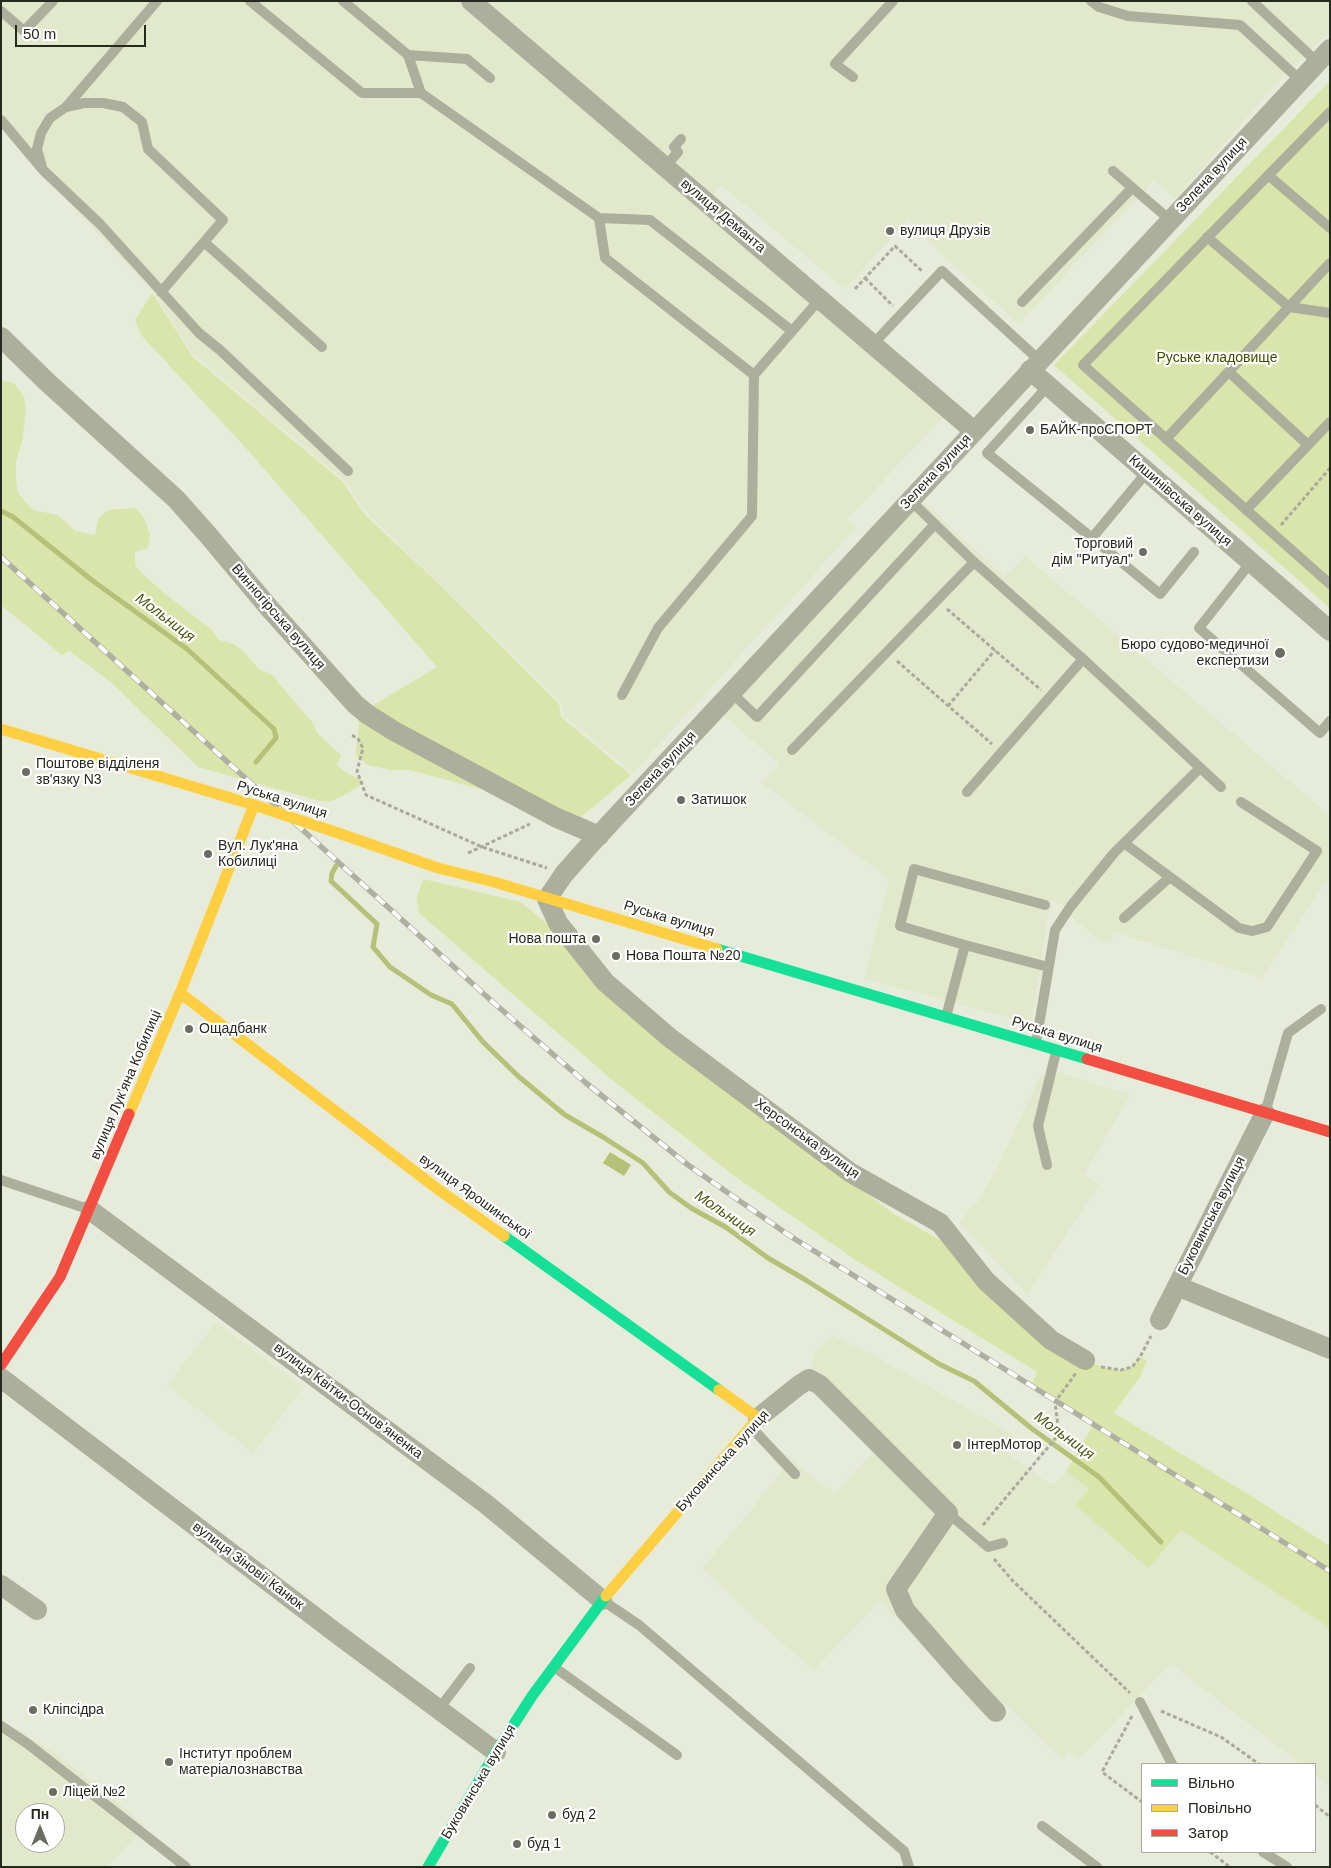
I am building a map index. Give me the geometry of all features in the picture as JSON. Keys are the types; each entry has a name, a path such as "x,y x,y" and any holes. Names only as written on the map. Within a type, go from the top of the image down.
{"street":[{"name":"вулиця Деманта","path":"471,1 974,431"},
{"name":"Зелена вулиця","path":"547,899 564,874 1324,55"},
{"name":"Винногірська вулиця","path":"1,337 46,381 176,499 270,610 349,698 367,714 394,731 555,817 599,836"},
{"name":"Кишинівська вулиця","path":"1035,365 1048,386 1330,631"},
{"name":"Руська вулиця","path":"1,729 254,805 438,868 494,882 1330,1132"},
{"name":"вулиця Лукʼяна Кобилиці","path":"1,1365 60,1277 90,1210 180,993 254,805"},
{"name":"Херсонська вулиця","path":"547,899 558,923 605,982 670,1038 851,1173 940,1224 986,1281 1051,1340 1085,1360"},
{"name":"вулиця Ярошинської","path":"180,993 439,1190 754,1422"},
{"name":"Буковинська вулиця","path":"1160,1320 1265,1113"},
{"name":"вулиця Квітки-Основʼяненка","path":"90,1210 486,1504 602,1600"},
{"path":"1177,1286 1330,1349"},
{"name":"вулиця Зіновії Канюк","path":"1,1378 496,1752"},
{"name":"Буковинська вулиця","path":"428,1867 496,1752 554,1666 602,1600 754,1422 798,1386 809,1379 820,1385 948,1513"},
{"path":"948,1513 896,1589 905,1610 996,1712"},
{"path":"1,1585 37,1610"}],"lane":[{"path":"1,11 24,31 53,1"},
{"path":"43,170 37,149 41,133 50,118 66,107 157,1"},
{"path":"250,1 362,93 421,93 599,218 650,220 792,331"},
{"path":"343,1 408,55 421,93"},
{"path":"853,77 835,64 893,1"},
{"path":"1091,1 1098,7 1128,16 1240,25 1300,80"},
{"path":"1252,1 1269,17 1324,55"},
{"path":"408,55 467,59 490,78"},
{"path":"66,107 84,103 103,103 123,107 142,122 148,149 223,220 161,292"},
{"path":"1330,112 1083,365 1330,584"},
{"path":"1,120 43,170 100,224 199,333 220,350 348,471"},
{"path":"666,167 678,152 674,148 681,139"},
{"path":"1113,172 1170,220"},
{"path":"1268,175 1330,228"},
{"path":"1022,302 1132,188"},
{"path":"599,218 606,258 754,375"},
{"path":"1207,237 1289,307 1330,313"},
{"path":"204,242 322,347"},
{"path":"1166,439 1330,263"},
{"path":"873,344 942,271 1035,365"},
{"path":"622,695 658,628 752,516 754,375 820,299"},
{"path":"1228,372 1308,445"},
{"path":"1048,386 986,453 1160,594 1194,552"},
{"path":"1246,510 1330,422"},
{"path":"1092,538 1147,472"},
{"path":"910,500 974,562 1083,659 1221,787"},
{"path":"732,693 757,717 935,524"},
{"path":"792,750 974,562"},
{"path":"1251,562 1199,628 1320,733 1330,721"},
{"path":"967,792 1083,659"},
{"path":"1036,1044 1054,930 1071,906 1124,843 1200,768"},
{"path":"1124,843 1238,928 1252,930 1267,927 1317,851 1241,802"},
{"path":"1045,905 914,869 900,926 1048,967"},
{"path":"1124,918 1170,877"},
{"path":"946,1018 965,945"},
{"path":"1265,1113 1288,1033 1321,1009"},
{"path":"1047,1165 1038,1126 1056,1051"},
{"path":"1,1180 90,1210"},
{"path":"754,1422 795,1474"},
{"path":"948,1513 988,1547 1003,1543"},
{"path":"602,1600 639,1625 904,1851 908,1867"},
{"path":"554,1666 677,1755"},
{"path":"439,1709 470,1668"},
{"path":"1140,1702 1171,1763"},
{"path":"1,1726 28,1744 186,1867"},
{"path":"1042,1826 1096,1867"},
{"path":"1265,1853 1287,1867"}],"path":[{"path":"855,289 895,246 932,282"},
{"path":"865,278 901,314"},
{"path":"1273,534 1330,468"},
{"path":"937,601 1050,697"},
{"path":"948,706 995,650"},
{"path":"887,652 1002,752"},
{"path":"352,734 358,739 363,748 357,771 366,795 482,847 564,874"},
{"path":"464,855 524,826"},
{"path":"975,1535 1058,1436"},
{"path":"988,1547 994,1560 1013,1581 1140,1702 1221,1737 1258,1763"},
{"path":"1140,1702 1102,1772 1141,1801"},
{"path":"1316,1807 1330,1817"},
{"path":"1211,1853 1230,1867"}],"shaded area":[{"path":"1,1 469,1 948,412 847,519 856,528 633,773 564,716 562,703 367,513 343,479 192,353 154,293 1,130"},
{"path":"473,1 1330,1 1330,32 1283,76 1175,199 1154,180 1019,324 941,254 909,219 845,289 721,185 707,201"},
{"path":"919,498 1004,577 1025,556 1330,816 1330,883 1326,881 1262,978 1114,932 1110,944 1099,941 1072,917 1062,905 1051,900 1031,1024 864,978 889,879 762,783 779,764 718,710"},
{"path":"1057,1072 1130,1095 1084,1175 1099,1184 1027,1295 959,1222 973,1204 976,1205 993,1176 1041,1075 1054,1080"},
{"path":"610,1152 631,1165 624,1176 603,1163"},
{"path":"216,1322 303,1387 253,1453 167,1385"},
{"path":"832,1335 873,1355 1007,1431 1019,1441 1007,1454 1053,1486 1066,1472 1089,1489 1076,1505 1148,1567 1181,1530 1330,1628 1330,1787 1316,1776 1316,1763 1300,1763 1171,1664 1078,1759 1069,1752 1063,1760 1006,1705 990,1719 880,1601 814,1670 774,1636 702,1568 741,1523 782,1470 772,1459 781,1451 835,1493 879,1446 809,1380 815,1352"},
{"name":"Ліцей №2","path":"1,1720 56,1754 144,1825 106,1867 1,1867"}],"green space":[{"name":"Руське кладовище","path":"1330,81 1330,608 1054,365"},
{"path":"152,293 193,357 342,481 365,515 436,581 559,704 561,717 631,775 580,818 498,793 410,770 391,770 368,765 356,755 360,713 437,667 245,447 141,335 135,320"},
{"path":"1,381 14,383 24,397 26,410 22,441 16,462 16,479 18,493 33,510 58,515 75,531 95,535 98,519 108,510 135,508 144,517 150,535 148,548 135,552 135,565 165,594 211,629 219,640 234,644 259,669 272,675 312,722 318,734 341,755 337,765 345,772 365,782 331,801 320,801 198,767 114,685 70,651 62,655 1,605"},
{"path":"423,879 521,902 832,1167 894,1214 947,1244 1086,1359 1104,1368 1121,1370 1132,1367 1140,1357 1147,1360 1140,1377 1114,1413 1330,1546 1330,1628 1181,1530 1148,1568 1075,1505 1089,1489 1066,1472 1094,1423 1031,1386 1037,1372 854,1259 733,1175 611,1079 419,913 417,897"}],"waterway":[{"name":"Мольниця","path":"1,511 13,517 93,581 187,649 274,729 276,738 256,762"},
{"name":"Мольниця","path":"336,866 332,873 331,881 377,924 373,947 390,967 431,995 452,1004 483,1042 518,1076 565,1115 643,1163 669,1192 691,1208 727,1228 768,1258 939,1364 974,1381 1031,1428 1099,1477 1161,1542"}],"railway":[{"path":"1,557 495,1004 586,1083 688,1165 790,1236 1330,1571"}],"traffic: fast":[{"path":"717,949 1087,1059"},
{"path":"504,1236 719,1390"},
{"path":"428,1867 496,1752 532,1696 606,1596"}],"traffic: slow":[{"path":"1,729 254,805"},
{"path":"129,1114 180,993 254,805"},
{"path":"254,805 341,834"},
{"path":"341,834 438,868 494,882 717,949"},
{"path":"180,993 439,1190 504,1236"},
{"path":"606,1596 758,1418 719,1390"}],"traffic: jam":[{"path":"1087,1059 1330,1132"},
{"path":"1,1365 60,1277 129,1114"}],"place":[{"name":"вулиця Друзів","path":"890,231"},
{"name":"БАЙК-проСПОРТ","path":"1030,430"},
{"name":"Торговий дім \"Ритуал\"","path":"1143,552"},
{"name":"Бюро судово-медичної експертизи","path":"1280,653"},
{"name":"Поштове відділеня зв'язку N3","path":"26,772"},
{"name":"Затишок","path":"681,800"},
{"name":"Вул. Лук'яна Кобилиці","path":"208,854"},
{"name":"Нова пошта","path":"596,939"},
{"name":"Нова Пошта №20","path":"616,956"},
{"name":"Ощадбанк","path":"189,1029"},
{"name":"ІнтерМотор","path":"957,1445"},
{"name":"Кліпсідра","path":"33,1710"},
{"name":"Інститут проблем матеріалознавства","path":"169,1762"},
{"name":"Ліцей №2","path":"53,1792"},
{"name":"буд 2","path":"552,1815"},
{"name":"буд 1","path":"517,1844"}]}
